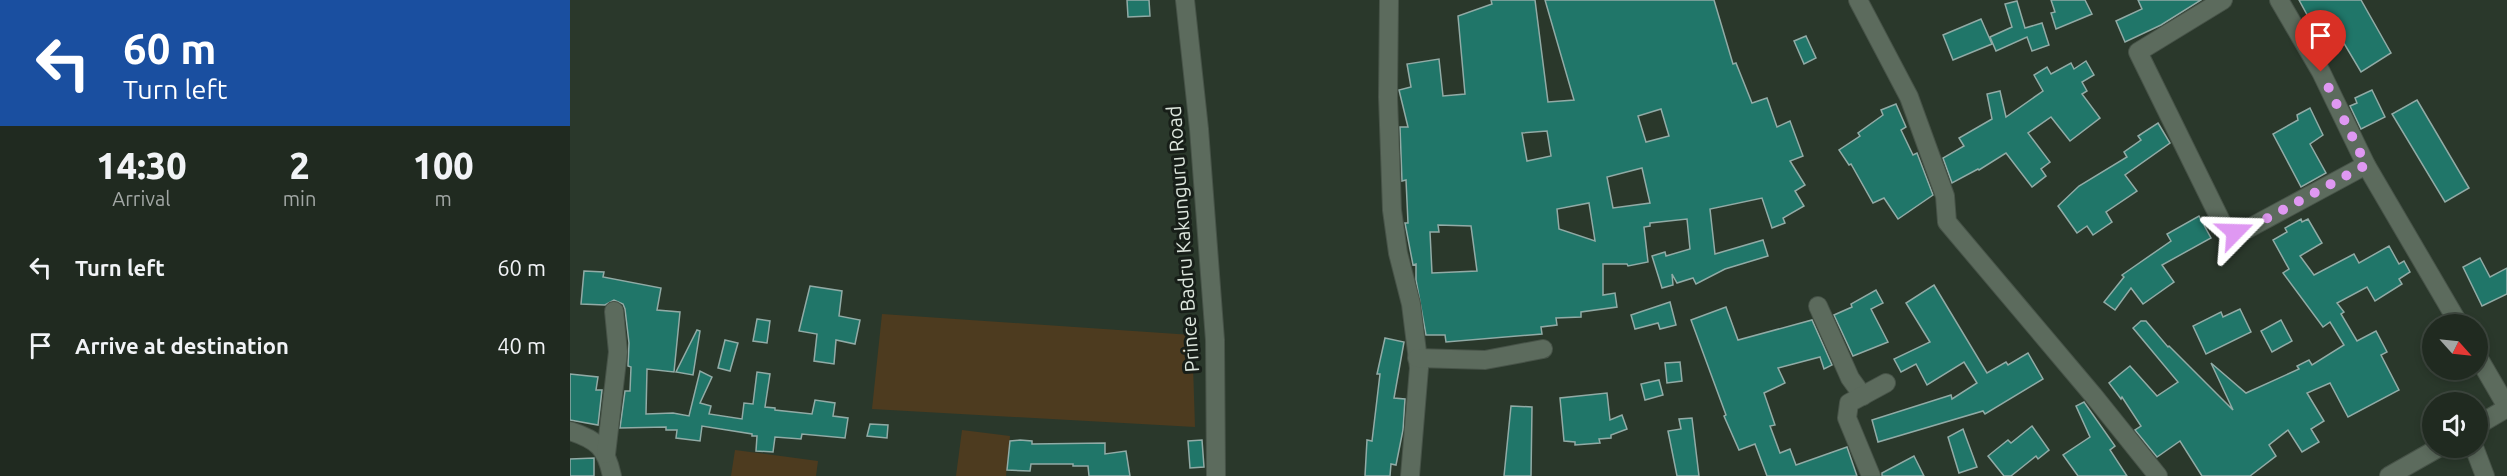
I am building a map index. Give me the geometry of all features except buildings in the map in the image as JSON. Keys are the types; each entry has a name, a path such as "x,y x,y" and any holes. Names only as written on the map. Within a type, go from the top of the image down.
{"street":[{"name":"Prince Badru Kakunguru Road","path":"1185,0 1199,129 1215,340 1216,476"},
{"path":"1389,0 1388,97 1392,210 1401,264 1411,304 1419,385 1410,476"},
{"path":"1858,0 1909,97 1945,196 1947,222 2158,476"},
{"path":"2223,0 2138,52 2224,227 2229,231 2240,233 2366,165"},
{"path":"2279,0 2321,72 2366,165 2453,314"},
{"path":"1818,306 1850,378 1863,396"},
{"path":"612,476 606,454 618,352 614,311"},
{"path":"1417,358 1485,360 1544,349"},
{"path":"2488,374 2507,407 2488,419"},
{"path":"1871,476 1847,418 1850,403 1886,383"},
{"path":"570,431 599,445 606,454"},
{"path":"2389,476 2422,457"},
{"path":"2478,458 2485,476"}],"shaded area":[{"path":"882,314 1192,335 1195,427 872,409"},
{"path":"962,430 1010,436 1006,476 956,476"},
{"path":"735,450 818,461 816,476 731,476"}],"route":[{"path":"2235,232 2240,233 2366,165 2321,72"}]}
